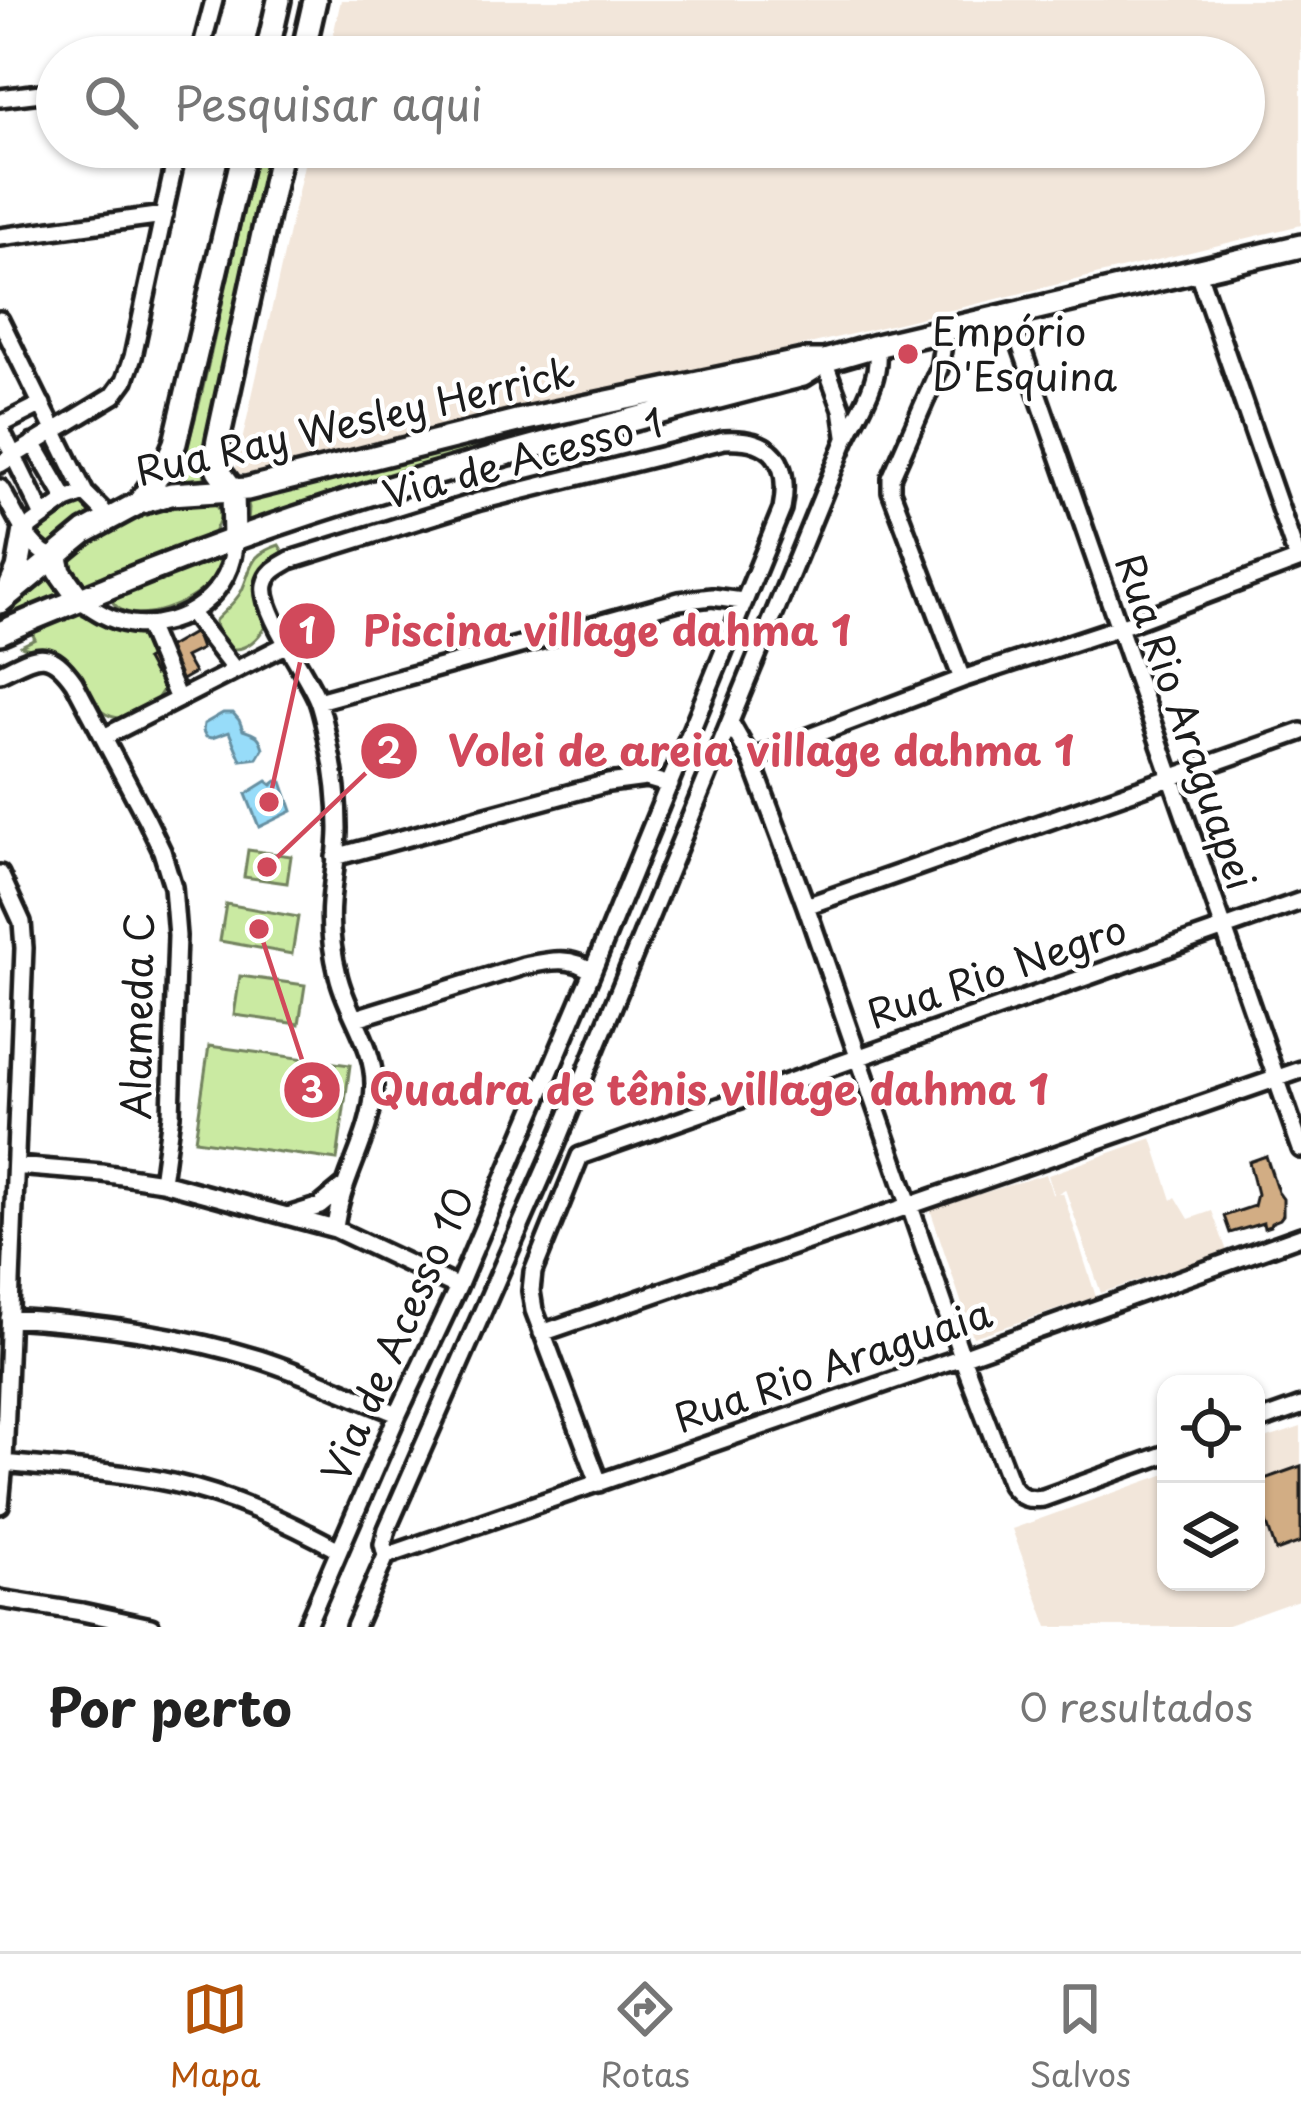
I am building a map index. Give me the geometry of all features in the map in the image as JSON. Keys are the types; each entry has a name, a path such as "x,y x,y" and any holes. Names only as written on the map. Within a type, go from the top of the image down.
{"street":[{"path":"205,36 214,0"},
{"path":"271,36 279,0"},
{"path":"307,36 315,0"},
{"path":"0,98 36,94"},
{"path":"8,460 105,402 124,380 174,168"},
{"path":"139,502 176,443 240,168"},
{"path":"42,404 0,427 34,523 31,544 40,554 57,558 60,572 80,600 112,619 147,625 190,612 214,593 234,553 232,490 215,458 277,168"},
{"path":"0,237 164,214"},
{"name":"Rua Ray Wesley Herrick","path":"0,601 68,546 139,502 171,494 247,489 517,421 803,361 824,361 1301,246"},
{"path":"751,759 1299,560 1198,272"},
{"name":"Rua Rio Araguapei","path":"1010,315 1301,1149"},
{"path":"0,320 86,494 110,518"},
{"path":"945,332 939,369 891,478 890,491 962,679"},
{"path":"356,1627 386,1556 387,1529 556,1145 875,376 876,346"},
{"path":"824,361 842,409 846,439"},
{"name":"Rua Ray Wesley Herrick","path":"0,633 234,538 521,448 803,375 824,361"},
{"name":"Via de Acesso 1","path":"287,644 265,595 273,570 290,560 480,500 724,440 744,439 765,446 784,469"},
{"path":"33,443 66,500"},
{"name":"Via de Acesso 10","path":"306,1627 458,1287 670,785 782,508 787,487 784,469"},
{"path":"0,488 34,523"},
{"path":"0,601 18,569 34,523 66,500 86,494"},
{"path":"318,701 679,601 712,597 743,601"},
{"path":"190,612 235,670"},
{"path":"147,625 178,699"},
{"path":"104,737 287,644 318,701 336,787 332,945 339,981 370,1054 374,1084 369,1124 345,1185 335,1228"},
{"name":"Alameda C","path":"0,673 47,656 60,662 162,851 177,936 171,1115 162,1182"},
{"path":"730,722 751,759 806,906 1011,1485 1019,1496 1031,1499 1157,1457"},
{"path":"806,906 1301,732"},
{"path":"335,857 608,784 646,778 670,785"},
{"path":"0,874 22,922 24,948 0,1505"},
{"name":"Rua Rio Negro","path":"580,1156 1301,901"},
{"path":"356,1018 551,960 576,962 592,972"},
{"path":"542,1333 1301,1070"},
{"path":"556,1145 580,1156 532,1272 531,1291 598,1484"},
{"path":"16,1166 162,1182 335,1228 458,1287"},
{"path":"285,1216 320,1206 345,1185"},
{"name":"Rua Rio Araguaia","path":"386,1556 1301,1236"},
{"path":"10,1318 168,1336 259,1359 398,1414"},
{"path":"1265,1419 1301,1406"},
{"path":"4,1463 100,1471 177,1484 230,1499 338,1550"},
{"path":"0,1599 151,1627"}],"shaded area":[{"path":"341,0 1301,0 1301,225 245,475 235,472 303,168 1265,168 1265,36 333,36"},
{"path":"1152,1138 1172,1200 1176,1197 1189,1219 1212,1211 1227,1251 1101,1293 1065,1189 1058,1193 1063,1193 1096,1297 973,1337 930,1209 1046,1174 1054,1195 1048,1175"},
{"path":"1301,1427 1301,1599 1222,1627 1048,1627 1012,1529 1157,1477 1157,1591 1265,1591 1265,1439"}],"green space":[{"path":"253,168 267,168 211,424 205,480 171,483 200,401"},
{"path":"721,389 408,469 248,522 247,499 328,481 360,467"},
{"path":"178,499 213,500 222,514 213,535 89,585 76,581 69,565 87,543 116,524"},
{"path":"89,504 95,516 53,549 35,541 57,515"},
{"path":"279,545 283,552 258,576 266,625 244,647 229,647 222,643 215,621 240,594 257,557"},
{"path":"224,554 225,563 214,579 179,604 140,614 118,608 111,599 116,593"},
{"path":"50,574 65,595 0,623 0,611"},
{"path":"76,613 141,632 155,655 146,660 163,669 166,685 157,699 118,718 107,715 93,703 68,660 21,646 35,639 30,629"},
{"path":"248,850 291,856 287,883 244,877"},
{"path":"226,904 298,917 292,954 220,941"},
{"path":"240,976 305,985 299,1024 234,1015"},
{"path":"209,1046 350,1065 337,1160 195,1140"}],"water":[{"path":"233,713 243,730 258,737 263,748 257,758 241,760 229,732 206,737 204,724"},
{"path":"267,781 272,785 282,782 292,811 259,827 246,794"}],"building":[{"path":"195,632 201,649 185,657 194,673 178,682 167,667 154,675 146,660"},
{"path":"1266,1156 1283,1199 1283,1215 1270,1226 1264,1228 1263,1223 1230,1233 1224,1216 1254,1206 1257,1194 1249,1162"},
{"path":"1301,1466 1301,1542 1276,1551 1265,1519 1265,1479"}],"place":[{"name":"Empório D'Esquina","path":"908,354"},
{"name":"Piscina village dahma 1","path":"269,802"},
{"name":"Volei de areia village dahma 1","path":"267,867"},
{"name":"Quadra de tênis village dahma 1","path":"259,929"}]}
